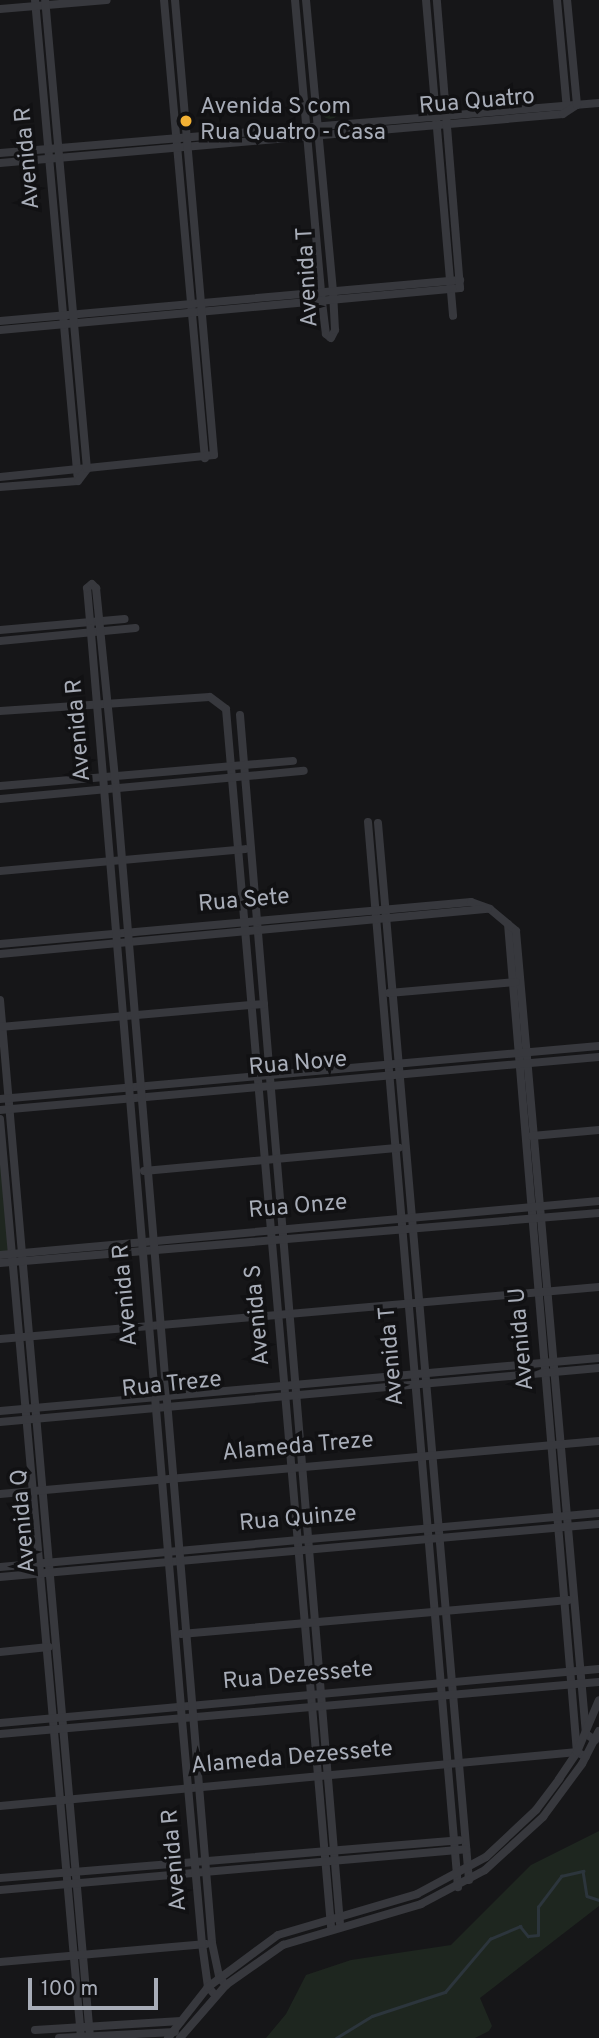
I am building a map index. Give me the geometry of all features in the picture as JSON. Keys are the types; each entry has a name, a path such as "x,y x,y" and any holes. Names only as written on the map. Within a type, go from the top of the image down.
{"street":[{"path":"0,9 35,3 107,0"},
{"path":"164,0 205,458"},
{"path":"0,477 77,470 87,472 205,458 214,453 175,0"},
{"name":"Avenida T","path":"295,0 321,297 326,334 331,338 333,296 306,0"},
{"path":"426,0 455,285"},
{"path":"437,0 447,120 455,285 453,316"},
{"path":"557,0 567,109"},
{"path":"567,0 577,105"},
{"name":"Avenida R","path":"35,3 48,154 87,472"},
{"name":"Avenida R","path":"45,3 58,153 78,481"},
{"name":"Rua Quatro","path":"0,163 48,154 567,109 599,103"},
{"name":"Rua Quatro","path":"0,153 48,154"},
{"path":"183,202 193,201"},
{"path":"0,321 68,319 455,285"},
{"path":"0,330 68,319"},
{"path":"0,487 78,481 87,472"},
{"name":"Avenida R","path":"187,1718 181,1707 97,703 95,631 100,620 92,588 90,621 95,631 108,702 115,776 191,1706 187,1718 193,1788 212,1943 219,1977 226,1985"},
{"path":"0,630 125,619"},
{"path":"0,641 135,628"},
{"name":"Avenida S","path":"108,702 210,697 220,701 226,710 298,1550 312,1695 336,1859 335,1926"},
{"path":"0,711 108,702"},
{"name":"Avenida S","path":"240,715 323,1694 325,1849 335,1915"},
{"path":"0,786 293,761"},
{"path":"0,799 304,771"},
{"name":"Avenida T","path":"368,822 458,1886"},
{"name":"Avenida T","path":"378,823 469,1880"},
{"path":"370,841 380,840"},
{"path":"0,871 251,848"},
{"name":"Rua Sete","path":"0,954 117,943 128,937 387,913 493,911"},
{"name":"Avenida U","path":"493,911 519,938 586,1734"},
{"name":"Avenida U","path":"508,924 578,1752"},
{"name":"Rua Sete","path":"0,944 116,933 128,937"},
{"path":"383,993 523,981"},
{"name":"Avenida Q","path":"0,1000 4,1099 23,1256 36,1419 37,1564 57,1801 76,1957 80,2027 86,2037"},
{"path":"1,1027 264,1004"},
{"name":"Rua Nove","path":"4,1099 599,1046"},
{"name":"Rua Nove","path":"5,1110 599,1057"},
{"name":"Avenida Q","path":"0,1119 26,1420 47,1563 67,1800 87,1956 90,2026 86,2037"},
{"path":"525,1136 599,1130"},
{"path":"136,1172 406,1148"},
{"name":"Rua Onze","path":"0,1263 23,1256 142,1241 599,1201"},
{"name":"Rua Onze","path":"23,1256 143,1251 599,1213"},
{"name":"Rua Onze","path":"0,1255 12,1258"},
{"path":"0,1339 599,1287"},
{"name":"Rua Treze","path":"0,1410 599,1358"},
{"name":"Rua Treze","path":"0,1422 285,1394 599,1368"},
{"name":"Alameda Treze","path":"0,1494 599,1441"},
{"name":"Rua Quinze","path":"0,1567 599,1513"},
{"name":"Rua Quinze","path":"0,1577 599,1524"},
{"path":"175,1634 575,1599"},
{"path":"0,1652 54,1647"},
{"name":"Rua Dezessete","path":"0,1723 599,1669"},
{"name":"Rua Dezessete","path":"0,1734 599,1682"},
{"path":"169,2035 208,1986 278,1935 335,1915 417,1894 468,1869 501,1846 536,1810 578,1752 599,1700"},
{"path":"59,2038 183,2034 226,1985 283,1945 335,1926 421,1904 469,1880 522,1840 586,1757 599,1731"},
{"path":"586,1734 595,1740"},
{"path":"578,1752 586,1757"},
{"name":"Alameda Dezessete","path":"0,1806 578,1752"},
{"path":"0,1890 336,1859 454,1845 465,1839"},
{"path":"0,1878 335,1848 454,1845 466,1849"},
{"name":"Avenida R","path":"201,1870 202,1944 208,1986 215,1995"},
{"path":"0,1962 212,1943"},
{"path":"35,2030 194,2020"}],"shaded area":[{"path":"326,99 334,99 340,109 334,119 326,119 320,113 320,105"},
{"path":"0,1136 10,1252 0,1253"},
{"path":"599,1831 599,1906 480,1998 492,2026 489,2031 475,2038 266,2038 286,2014 306,1975 351,1960 451,1945 531,1865"}],"waterway":[{"path":"336,2038 372,2016 445,1992 490,1939 520,1926 528,1936 538,1935 538,1907 561,1876 583,1871 587,1896 599,1900"}],"place":[{"name":"Avenida S com Rua Quatro - Casa","path":"186,121"}]}
